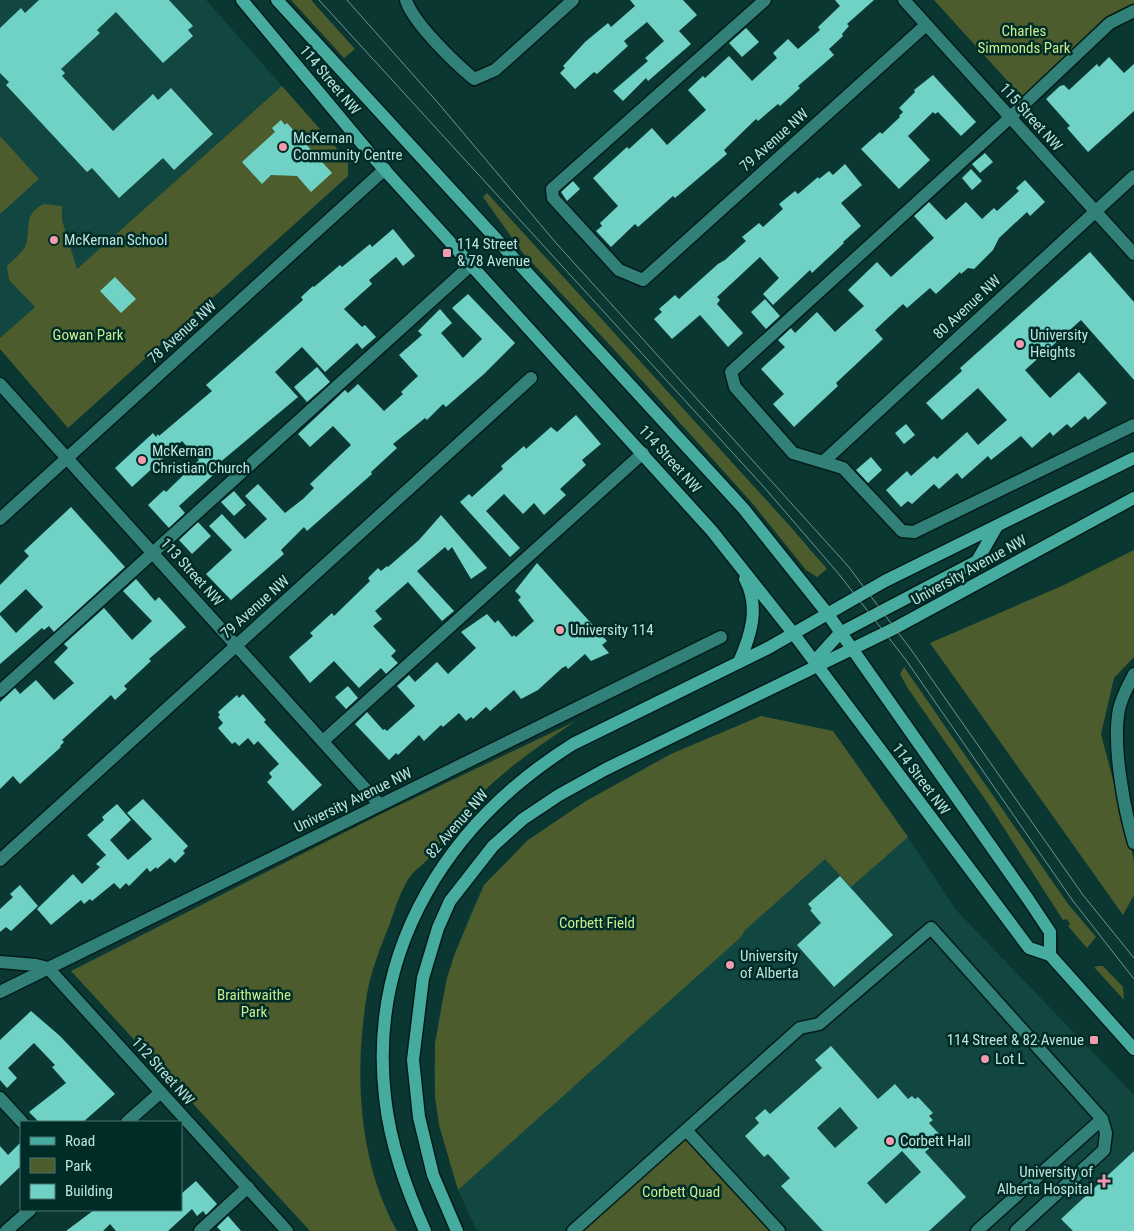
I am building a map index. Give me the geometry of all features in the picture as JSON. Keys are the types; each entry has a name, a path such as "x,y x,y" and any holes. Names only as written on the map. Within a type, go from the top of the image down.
{"main road":[{"name":"114 Street NW","path":"242,0 385,169 643,453 733,557 793,633 1029,948 1050,955 1134,1049"},
{"name":"114 Street NW","path":"277,0 718,479 827,613 1050,932 1050,955"},
{"name":"University Avenue NW","path":"827,613 885,581 1134,458"},
{"path":"1117,508 1134,487"},
{"name":"University Avenue NW","path":"817,666 895,628 1134,498"},
{"path":"457,1231 433,1175 419,1117 413,1060 423,978 438,928 450,901 493,846 523,819 559,795 606,769 817,666 820,655 840,633 973,564 980,558 997,526"},
{"path":"733,557 750,588 753,608 750,636 739,662"},
{"name":"82 Avenue NW","path":"425,1231 397,1158 385,1098 383,1053 384,1027 396,965 431,882 449,855 482,816 512,787 544,762 602,729 739,662 827,613"}],"street":[{"path":"406,0 411,13 458,65 474,78 495,70 573,0"},
{"name":"79 Avenue NW","path":"765,0 552,190 553,198 619,270 643,280 926,25"},
{"name":"115 Street NW","path":"904,0 1134,254"},
{"path":"1134,11 1110,23 1010,118 731,372 734,387 792,453 843,468 902,531 914,532 1134,425"},
{"name":"78 Avenue NW","path":"0,519 385,169"},
{"name":"80 Avenue NW","path":"823,462 1134,176"},
{"path":"0,691 471,265"},
{"name":"79 Avenue NW","path":"0,860 531,378"},
{"name":"113 Street NW","path":"0,384 380,805"},
{"path":"323,741 643,453"},
{"name":"University Avenue NW","path":"0,992 721,637"},
{"path":"1134,674 1119,709 1117,732 1123,788 1134,843"},
{"path":"573,1231 800,1028 819,1024 931,928 1102,1119 1106,1133 1104,1150 1016,1231"},
{"path":"0,962 48,968"},
{"name":"112 Street NW","path":"48,968 287,1231"},
{"path":"128,1121 161,1092"},
{"path":"0,1099 21,1121"},
{"path":"977,1231 1102,1119"},
{"path":"686,1130 779,1231"},
{"path":"200,1231 248,1187"},
{"path":"6,1231 29,1211"}],"shaded area":[{"name":"McKernan School","path":"0,0 206,0 282,86 0,338"},
{"name":"University of Alberta","path":"761,716 833,731 908,837 956,910 1134,1095 1134,1231 477,1231 458,1190 439,1125 434,1068 439,1017 447,978 470,914 484,885 528,840 586,801 671,754"}],"green space":[{"path":"291,0 311,0 355,49 344,58"},
{"name":"Charles Simmonds Park","path":"934,0 1134,0 1134,4 1112,15 1022,97"},
{"name":"Gowan Park","path":"282,86 348,161 348,176 68,428 0,349 0,338 35,307 9,280 7,266 26,245 30,216 37,208 44,204 62,206 62,220 77,269"},
{"path":"0,136 39,179 0,214"},
{"path":"487,193 827,569 817,577 806,570 753,504 609,344 522,252 483,197"},
{"path":"1134,550 1134,657 1114,678 1101,734 1134,860 1134,895 1123,915 930,643 1064,585"},
{"path":"904,667 1068,904 1096,937 1087,948 1068,926 1070,924 1067,919 1063,920 989,805 907,687 900,674"},
{"name":"Corbett Field","path":"761,716 833,731 908,837 851,887 825,859 745,930 741,937 458,1190 439,1125 435,1096 435,1043 447,978 455,953 484,885 528,840 586,801 671,754"},
{"name":"Braithwaithe Park","path":"574,722 526,756 492,784 474,801 429,858 412,874 399,899 376,960 367,994 363,1024 360,1085 362,1116 374,1175 384,1204 397,1231 310,1231 71,971 385,812"},
{"path":"1103,966 1123,987 1124,1000 1094,967"},
{"name":"Corbett Quad","path":"684,1137 769,1231 580,1231"}],"building":[{"path":"39,0 169,0 193,26 188,30 193,36 163,63 116,12 97,30 100,33 61,69 65,73 62,76 113,131 153,94 158,100 171,88 213,134 174,170 163,158 119,198 92,168 87,172 6,85 9,82 0,73 0,28 21,8 25,13"},
{"path":"630,0 683,0 697,15 679,31 691,44 648,81 646,78 623,101 613,91 648,61 645,58 664,41 647,22 624,41 628,46 597,74 594,72 575,89 560,73 565,68 563,66 585,42 608,23 611,27 635,6"},
{"path":"835,0 874,0 847,24 849,26 842,34 843,36 829,49 834,55 798,86 800,88 780,106 778,104 758,121 756,119 724,150 727,154 675,198 673,196 638,227 635,224 611,247 596,231 602,226 600,223 618,206 593,178 627,147 629,149 652,128 667,145 706,110 688,90 703,76 705,78 729,56 752,81 777,58 773,53 788,39 798,49 820,30 818,27 840,6"},
{"path":"746,28 759,42 742,57 729,43"},
{"path":"1109,57 1124,73 1134,64 1134,111 1088,152 1067,128 1070,126 1046,99 1060,86 1064,85 1069,90 1097,64 1099,67"},
{"path":"933,75 976,122 961,136 938,112 935,114 933,112 908,136 930,160 899,189 861,149 880,132 882,134 900,117 903,112 899,108 915,92 914,90"},
{"name":"McKernan Community Centre","path":"281,120 285,125 287,123 332,173 311,192 297,176 271,175 262,184 242,162 275,132 272,128"},
{"path":"985,153 993,162 980,173 972,164"},
{"path":"845,164 862,185 841,203 861,226 812,273 810,270 773,305 763,294 779,278 760,257 717,297 720,300 717,304 743,333 728,347 700,315 672,339 654,319 662,312 659,309 675,295 679,299 725,260 746,241 742,237 759,223 763,227 783,209 779,204 795,191 798,194 818,177 819,179 829,171 833,175"},
{"path":"971,169 982,181 972,190 962,178"},
{"path":"1025,180 1045,202 1030,216 1027,212 999,238 993,250 974,269 968,268 961,274 960,272 936,294 930,288 907,308 903,304 875,330 883,339 836,383 838,386 794,427 773,404 784,394 761,369 785,347 778,340 791,328 795,333 817,312 835,332 864,306 848,290 877,262 891,277 934,238 914,216 929,202 946,220 966,202 982,219 994,208 997,211 1019,191 1016,188"},
{"path":"573,181 580,189 567,201 561,192"},
{"path":"393,229 415,256 403,266 396,257 369,280 372,284 344,309 362,327 365,325 376,337 362,349 357,343 325,372 302,347 275,372 298,397 218,464 222,467 179,506 185,513 169,528 148,505 164,490 166,492 199,460 182,441 132,487 115,468 153,433 156,437 158,434 159,436 212,391 206,385 303,300 301,297 313,286 340,265 342,267 370,244 372,247"},
{"name":"University Heights","path":"1090,252 1134,302 1134,380 1081,320 1025,370 1050,398 1079,372 1107,403 1088,420 1085,416 1071,428 1067,424 1053,436 1050,432 1032,448 1021,436 991,460 988,456 962,479 957,473 939,489 934,484 912,504 908,501 901,507 886,490 907,471 911,476 934,456 937,459 967,432 978,445 1007,420 978,388 942,420 926,403 962,371 960,368"},
{"path":"115,277 136,299 121,313 100,291"},
{"path":"468,294 515,343 484,374 446,407 443,404 427,420 425,418 393,444 397,448 371,472 372,474 307,531 304,527 281,550 284,554 231,600 206,574 232,550 209,526 222,514 245,539 267,519 245,496 258,484 285,513 303,499 314,488 310,484 351,445 333,426 310,447 298,434 345,390 348,393 358,384 384,411 403,394 401,392 418,376 399,355 422,335 418,331 440,309 452,323 441,333 463,358 482,339 452,308"},
{"path":"765,299 780,316 766,329 751,312"},
{"path":"317,367 330,382 307,402 294,387"},
{"path":"576,415 601,444 582,460 586,465 560,489 566,495 544,515 534,503 523,514 504,494 486,511 520,548 510,557 460,502 469,494 472,497 503,469 501,466 524,446 526,449 551,427 557,432"},
{"path":"906,424 915,435 904,444 895,433"},
{"path":"871,457 882,470 868,483 856,470"},
{"path":"234,491 246,505 234,516 221,502"},
{"path":"71,507 125,567 54,632 49,626 44,630 42,628 0,664 0,615 16,633 43,607 26,589 0,613 0,585 29,556 24,551"},
{"path":"441,515 487,568 471,579 452,547 448,551 445,547 417,571 454,611 442,621 408,582 375,611 382,619 373,626 396,651 391,656 398,663 386,674 381,668 359,688 334,661 310,683 289,657 313,636 310,633 332,613 334,616 370,581 368,578 378,568 381,571 388,567 419,540"},
{"path":"198,522 211,536 192,554 179,540"},
{"path":"537,563 607,641 602,645 609,653 591,661 585,654 568,669 566,666 562,668 538,690 521,699 514,690 490,711 486,707 473,719 471,717 466,721 459,713 443,727 441,725 424,741 419,735 398,755 396,753 389,760 355,724 367,712 383,730 387,731 415,706 397,686 409,675 415,682 437,662 448,674 476,648 461,632 487,614 495,623 498,620 512,637 514,635 516,637 534,621 518,600 521,597 515,591"},
{"path":"136,579 155,601 159,597 186,627 149,659 151,661 124,686 127,689 115,700 111,695 62,740 64,742 61,747 20,784 13,776 0,789 0,702 15,688 20,694 36,680 54,700 74,683 54,662 68,648 64,644 104,608 132,640 152,621 123,591"},
{"path":"348,686 358,698 346,709 335,697"},
{"path":"243,694 266,720 264,722 322,785 293,811 267,782 272,777 269,773 279,764 258,741 254,745 248,738 239,746 235,742 232,744 218,728 223,723 218,717 220,715 218,712 237,695 239,698"},
{"path":"143,799 188,846 183,851 185,853 175,863 170,858 157,869 156,867 150,872 147,868 129,886 126,883 120,889 114,883 92,901 90,899 84,904 81,900 51,925 37,909 73,874 82,884 100,867 96,864 106,855 87,835 104,820 102,817 117,804 131,820 110,840 128,860 152,839 127,813"},
{"path":"840,876 893,935 834,987 797,945 821,923 810,910 812,909 808,904"},
{"path":"20,885 38,906 11,931 6,927 0,932 0,909 13,897 10,894"},
{"path":"31,1011 60,1036 115,1094 84,1121 38,1121 29,1112 66,1083 52,1067 55,1065 34,1043 8,1068 17,1078 7,1088 0,1080 0,1040"},
{"name":"Corbett Hall","path":"831,1046 878,1099 895,1084 908,1099 912,1096 915,1099 918,1097 933,1113 929,1116 933,1120 929,1123 942,1137 925,1152 966,1197 929,1231 823,1231 781,1186 790,1178 768,1154 764,1157 745,1136 759,1123 755,1118 765,1109 770,1114 822,1068 815,1060","holes":["840,1107 858,1128 835,1148 817,1128","902,1151 921,1172 886,1204 867,1183"]},
{"path":"20,1143 20,1167 0,1186 0,1146 8,1155"},
{"path":"1134,1151 1134,1231 1073,1231 1061,1219"},
{"path":"196,1181 217,1204 206,1215 203,1211 197,1216 192,1209 168,1231 116,1231 110,1224 103,1231 66,1231 93,1211 182,1211 182,1193"},
{"path":"228,1216 241,1231 221,1231 217,1227"}],"tram line":[{"path":"319,0 763,486 838,573 906,660 1073,901 1134,979"},
{"path":"347,0 439,104 556,243 848,566 912,651 1083,895 1134,958"}],"place":[{"name":"McKernan Community Centre","path":"283,147"},
{"name":"McKernan School","path":"54,240"},
{"name":"114 Street & 78 Avenue","path":"447,253"},
{"name":"University Heights","path":"1020,344"},
{"name":"McKernan Christian Church","path":"142,460"},
{"name":"University 114","path":"560,630"},
{"name":"University of Alberta","path":"730,965"},
{"name":"114 Street & 82 Avenue","path":"1094,1040"},
{"name":"Lot L","path":"985,1059"},
{"name":"Corbett Hall","path":"890,1141"},
{"name":"University of Alberta Hospital","path":"1104,1181"}]}
